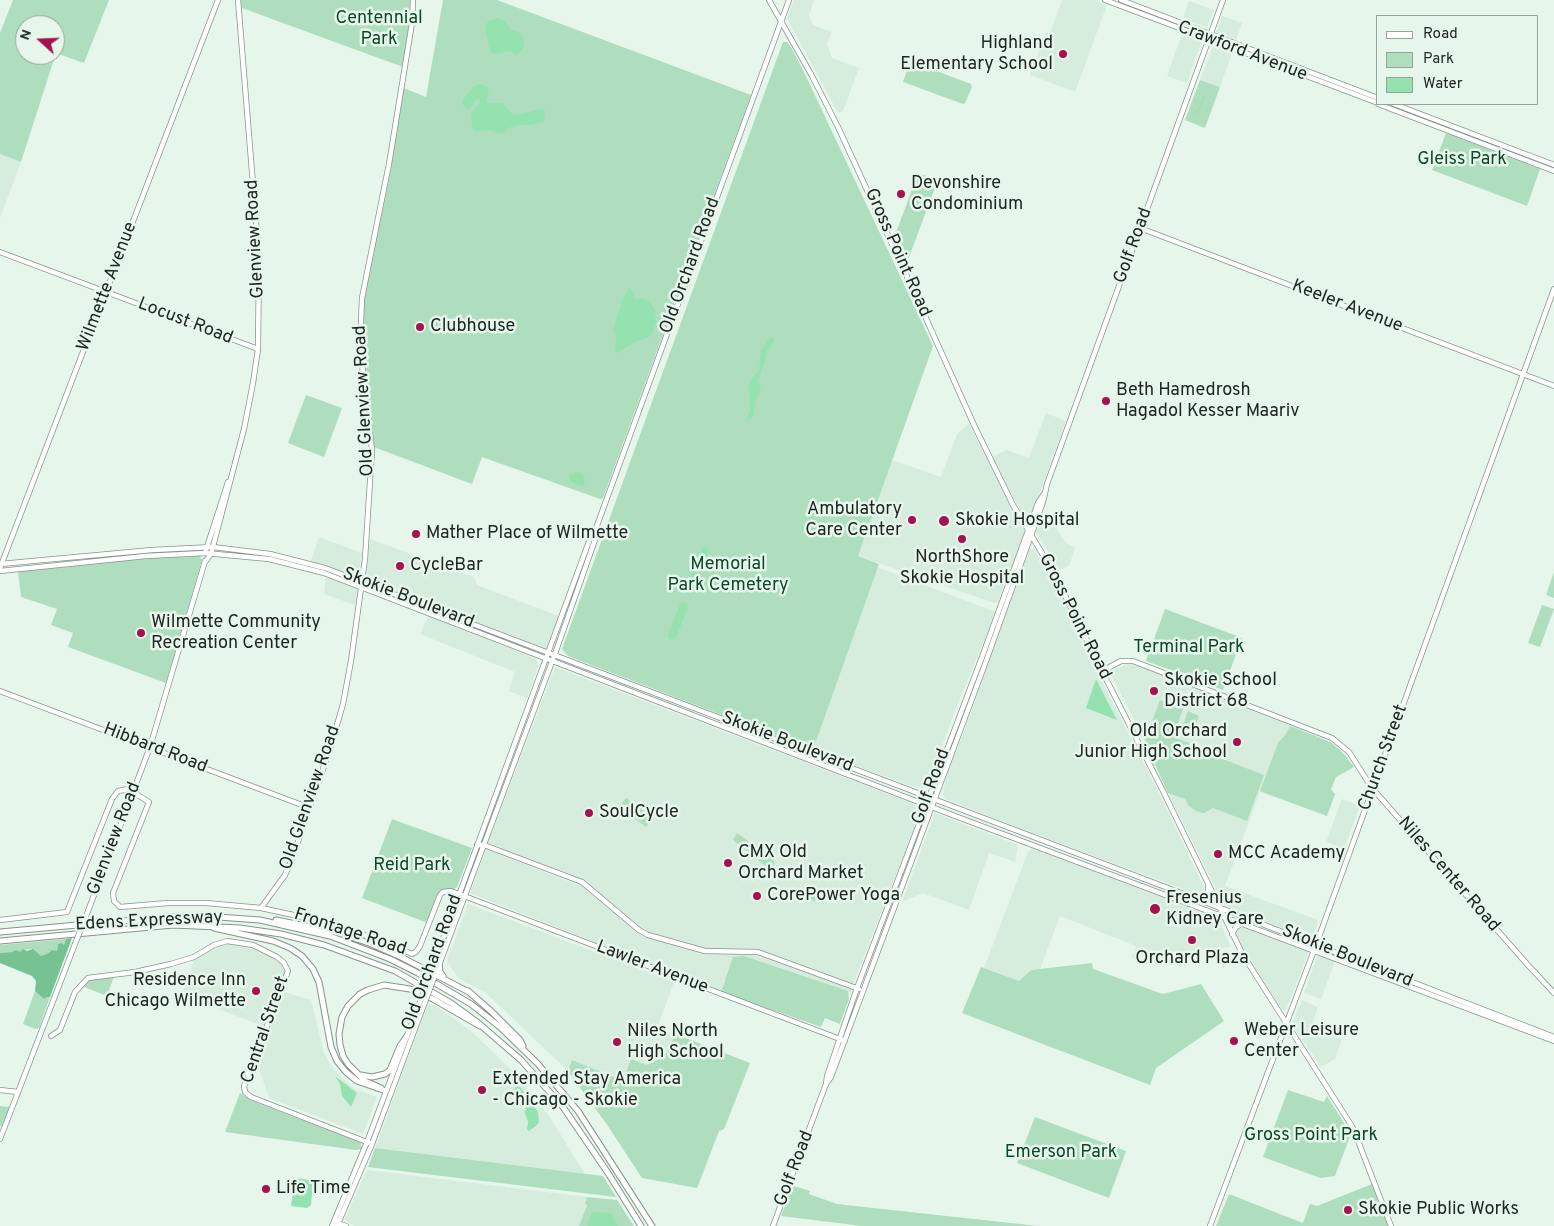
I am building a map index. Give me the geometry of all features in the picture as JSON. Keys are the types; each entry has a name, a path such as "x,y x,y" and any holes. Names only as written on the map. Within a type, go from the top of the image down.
{"highway":[{"name":"Edens Expressway","path":"0,932 166,917 204,916 260,920 311,931 370,950 411,970 471,1004 500,1027 528,1054 578,1111 652,1226"},
{"path":"260,920 289,922 336,932 369,943 469,992"},
{"path":"201,925 273,942 290,948 302,956 313,969 319,982 331,1047 337,1061 357,1081 386,1091"},
{"name":"Edens Expressway","path":"0,941 150,926 201,925 281,934 349,952 395,971 451,1002 486,1029 521,1060 558,1100 580,1129 641,1226"},
{"path":"440,963 441,975 480,1000 520,1040 528,1054"},
{"path":"386,1091 366,1081 357,1073 343,1056 340,1045 340,1026 345,1012 354,1000 368,990 377,986 398,986 410,989 433,999 486,1029"},
{"path":"357,1073 372,1077 385,1074 390,1070 400,1046 407,1036"}],"main road":[{"name":"Wilmette Avenue","path":"0,567 219,0"},
{"name":"Glenview Road","path":"0,1139 150,747 227,484 231,476 254,383 258,349 259,258 238,0"},
{"name":"Old Glenview Road","path":"262,908 287,871 310,808 343,704 352,661 367,536 372,450 360,348 362,298 389,164 412,23 413,0"},
{"name":"Gross Point Road","path":"769,0 838,127 916,294 974,425 1012,502 1049,563 1161,787 1218,907 1253,971 1353,1128 1391,1226"},
{"name":"Old Orchard Road","path":"335,1224 369,1143 423,1000 458,894 591,536 595,531 789,0"},
{"name":"Crawford Avenue","path":"1105,0 1376,103"},
{"name":"Crawford Avenue","path":"1121,0 1376,97"},
{"name":"Golf Road","path":"773,1226 826,1084 832,1077 857,988 1038,502 1044,493 1223,0"},
{"name":"Crawford Avenue","path":"1381,105 1554,171"},
{"path":"1397,105 1554,165"},
{"name":"Keeler Avenue","path":"1140,228 1554,386"},
{"name":"Locust Road","path":"0,252 258,349"},
{"name":"Church Street","path":"1210,1226 1315,948 1554,289"},
{"name":"Golf Road","path":"842,1040 932,808 1044,502 1044,493"},
{"name":"Old Orchard Road","path":"432,975 440,963 555,654 596,537 595,531"},
{"name":"Skokie Boulevard","path":"0,567 152,550 210,547 270,554 325,568 546,660 932,808 1554,1036"},
{"name":"Skokie Boulevard","path":"0,567 208,553 283,562 324,573 555,654 1197,898 1315,948 1554,1041"},
{"name":"Niles Center Road","path":"1102,671 1121,661 1133,661 1332,738 1349,752 1372,788 1554,993"},
{"name":"Hibbard Road","path":"0,691 310,808"},
{"path":"0,920 67,912 112,799 121,790 128,789 149,802 113,893 114,902 117,905 123,907 168,903 206,903 262,908"},
{"path":"477,845 484,845 582,882 639,930 648,935 705,952 758,952 863,990"},
{"path":"1197,898 1206,896 1208,884"},
{"name":"Frontage Road","path":"262,908 326,922 379,940 412,954 420,946 440,895 447,891 458,894"},
{"name":"Lawler Avenue","path":"458,894 842,1040"},
{"path":"1232,934 1236,927 1243,923"},
{"name":"Central Street","path":"51,1036 57,1033 62,1026 77,989 85,980 91,977 135,972 171,964 192,958 219,943 227,941 241,942 259,947 277,957 287,968 287,976 244,1086 245,1092 252,1097 369,1143"},
{"name":"Old Orchard Road","path":"369,1143 386,1091 423,1000"},
{"path":"0,1090 18,1092"},
{"path":"335,1224 346,1226"}],"shaded area":[{"path":"794,0 814,0 809,16 813,25 832,32 827,43 832,58 859,68 843,111 838,113 787,18"},
{"name":"Highland Elementary School","path":"1062,0 1095,0 1107,5 1075,92 1030,75 1046,32 1050,33"},
{"path":"1189,1 1214,10 1207,27 1183,19"},
{"path":"1222,16 1242,23 1236,40 1216,33"},
{"path":"1183,31 1202,40 1187,83 1167,76"},
{"path":"1214,44 1233,51 1220,87 1200,80"},
{"path":"0,154 21,162 0,218"},
{"path":"1046,413 1066,421 1028,525 992,457 1007,450 1029,458"},
{"name":"Skokie Hospital","path":"969,424 1025,533 998,602 994,603 858,556 892,460 941,477 957,434"},
{"path":"1044,513 1060,519 1057,530 1066,543 1075,548 1069,566 1060,570 1036,532"},
{"path":"319,537 362,553 358,577 311,561"},
{"path":"370,539 474,577 477,585 559,616 547,649 366,581"},
{"path":"1029,549 1035,549 1055,581 1094,666 1162,799 1204,888 1204,894 1199,895 945,799 943,792 948,769 964,732"},
{"path":"877,567 996,612 925,788 920,789 813,750"},
{"path":"326,577 358,589 355,605 324,594"},
{"path":"428,616 535,658 538,666 527,698 509,691 515,672 420,634"},
{"name":"Old Orchard Junior High School","path":"1132,663 1323,738 1338,748 1354,767 1336,777 1331,789 1335,794 1327,816 1260,792 1225,886 1318,920 1312,940 1224,905 1168,793 1163,791 1142,748 1145,741 1109,671"},
{"path":"555,667 914,804 918,810 915,826 849,995 848,991 724,980 721,992 470,893 486,849 578,885 580,879 488,843"},
{"path":"1342,799 1360,806 1344,849 1326,842"},
{"path":"935,813 1018,845 1015,862 989,853 969,910 923,893 902,902"},
{"path":"1032,848 1218,918 1231,947 1132,958 1136,946 1060,916 1040,969 1031,970 1019,981 984,968 1028,852"},
{"name":"Niles North High School","path":"468,904 674,982 657,1028 750,1063 724,1129 719,1131 698,1186 642,1178 608,1126 568,1071 485,992 459,979 447,961"},
{"path":"1238,927 1309,951 1286,1010 1282,1010 1242,948 1236,933"},
{"path":"72,938 50,997 45,999 35,991 36,981 32,976 0,963 0,953 33,949 41,956 52,950 57,951 58,944 62,943 64,945 66,939"},
{"path":"229,943 251,947 269,955 282,965 285,975 265,1027 182,995 194,960 218,946"},
{"path":"1318,954 1335,961 1321,999 1304,993"},
{"path":"284,992 311,1000 324,1053 333,1069 353,1088 377,1097 363,1134 269,1098 257,1062"},
{"path":"1302,1000 1318,1007 1313,1021 1319,1029 1342,1039 1335,1059 1321,1067 1292,1024"},
{"path":"428,1004 434,1005 469,1029 514,1072 549,1116 585,1174 375,1148"},
{"path":"367,1170 587,1197 587,1204 579,1226 355,1226 346,1222 345,1218"}],"green space":[{"path":"13,0 109,0 84,63 65,56 65,15 15,15 15,65 52,65 21,162 0,154 0,33"},
{"name":"Centennial Park","path":"241,0 410,0 403,67 242,8"},
{"path":"443,0 497,0 751,95 603,498 600,499 482,457 472,484 374,447 362,342 364,294 389,180 404,88 426,97"},
{"name":"Memorial Park Cemetery","path":"783,42 787,42 791,47 804,72 933,346 858,556 879,564 813,750 568,656 562,649"},
{"path":"910,61 971,84 972,87 965,103 963,104 903,82"},
{"path":"1200,80 1220,87 1205,128 1185,120"},
{"name":"Gleiss Park","path":"1446,133 1540,169 1527,206 1432,170"},
{"path":"918,173 938,180 906,265 893,241"},
{"path":"306,395 342,408 324,457 288,443"},
{"path":"200,556 202,560 166,683 68,647 73,633 51,625 57,609 21,597 18,571 161,557"},
{"path":"1554,572 1554,598 1546,595"},
{"path":"1542,605 1554,609 1540,647 1528,643"},
{"name":"Terminal Park","path":"1165,609 1242,638 1223,690 1146,661"},
{"path":"1160,700 1183,709 1173,737 1189,743 1189,746 1264,775 1247,821 1213,808 1204,813 1196,811 1189,806 1185,799 1168,793 1145,741"},
{"path":"1188,711 1199,716 1193,732 1182,728"},
{"path":"1290,726 1332,743 1354,767 1336,777 1331,789 1335,794 1327,816 1260,791 1278,743"},
{"path":"626,798 653,818 646,827 619,807"},
{"name":"Reid Park","path":"392,819 472,848 457,887 440,891 425,922 362,898"},
{"path":"737,833 774,860 774,866 768,868 733,840"},
{"path":"811,888 819,892 814,902 806,895 806,890"},
{"path":"66,939 64,945 62,943 58,944 57,951 50,951 47,955 41,956 31,949 20,952 0,953 0,945"},
{"path":"744,956 848,991 849,999 840,1024 825,1018 821,1027 721,992 733,957"},
{"path":"1092,963 1093,969 1163,994 1201,984 1224,1021 1156,1068 1150,1085 962,1013 981,967 1019,981 1031,970"},
{"path":"114,976 107,996 82,986 87,981 93,979"},
{"path":"35,991 40,995 50,997 39,1028 35,1029 23,1024"},
{"path":"675,1034 750,1063 724,1129 719,1131 697,1188 642,1178 608,1126 568,1071 572,1060 623,1081 631,1059 646,1065 652,1063 667,1053"},
{"name":"Gross Point Park","path":"1288,1090 1324,1102 1327,1096 1351,1134 1335,1176 1320,1178 1263,1157"},
{"path":"240,1093 252,1101 357,1141 361,1143 361,1149 356,1150 225,1132"},
{"path":"0,1106 10,1107 2,1126 0,1126"},
{"name":"Emerson Park","path":"1035,1117 1126,1151 1109,1198 1017,1163"},
{"path":"375,1148 603,1176 616,1197 368,1167"},
{"path":"1372,1184 1388,1226 1216,1226 1229,1194 1303,1223 1310,1204 1317,1206"},
{"path":"794,1186 810,1191 809,1194 837,1204 1038,1226 862,1226 781,1216 791,1188"},
{"path":"587,1197 617,1200 634,1226 579,1226 587,1205 585,1204"}],"water":[{"path":"498,18 505,21 511,30 517,31 522,35 524,47 517,55 510,51 494,54 490,52 485,28 488,21"},
{"path":"482,84 488,89 487,103 502,103 511,113 517,115 542,109 545,112 544,122 531,125 516,125 499,134 488,130 474,131 471,113 480,103 480,99 477,99 469,110 463,105 462,101 473,87"},
{"path":"629,288 632,290 634,298 646,299 655,309 656,324 651,335 647,338 635,342 617,353 615,351 616,338 613,329 622,300"},
{"path":"771,337 774,338 774,342 767,350 764,366 757,382 761,390 755,402 754,414 748,420 750,411 749,384 754,375 759,371 761,350"},
{"path":"579,472 584,476 584,486 569,480 569,475"},
{"path":"703,547 708,548 709,551 693,592 690,594 685,589"},
{"path":"681,602 687,603 688,607 676,638 672,640 668,638 668,634"},
{"path":"1096,679 1117,720 1086,708"},
{"path":"335,1076 357,1093 351,1107 342,1096 340,1084"},
{"path":"515,1087 520,1087 538,1112 539,1122 529,1131 527,1129 528,1122 525,1113 527,1098 523,1094 514,1093"},
{"path":"295,1178 310,1180 313,1183 311,1205 307,1208 291,1206"},
{"path":"592,1212 611,1213 618,1226 588,1226 587,1224"}],"waterway":[{"path":"1193,114 1198,111 1204,97"}],"place":[{"name":"Highland Elementary School","path":"1063,54"},
{"name":"Devonshire Condominium","path":"901,194"},
{"name":"Clubhouse","path":"420,327"},
{"name":"Beth Hamedrosh Hagadol Kesser Maariv","path":"1106,401"},
{"name":"Ambulatory Care Center","path":"912,520"},
{"name":"Skokie Hospital","path":"944,521"},
{"name":"Mather Place of Wilmette","path":"416,534"},
{"name":"NorthShore Skokie Hospital","path":"962,539"},
{"name":"CycleBar","path":"400,566"},
{"name":"Wilmette Community Recreation Center","path":"141,633"},
{"name":"Skokie School District 68","path":"1154,691"},
{"name":"Old Orchard Junior High School","path":"1237,742"},
{"name":"SoulCycle","path":"589,813"},
{"name":"MCC Academy","path":"1218,854"},
{"name":"CMX Old Orchard Market","path":"728,863"},
{"name":"CorePower Yoga","path":"757,896"},
{"name":"Fresenius Kidney Care","path":"1155,909"},
{"name":"Orchard Plaza","path":"1192,940"},
{"name":"Residence Inn Chicago Wilmette","path":"256,991"},
{"name":"Weber Leisure Center","path":"1234,1041"},
{"name":"Niles North High School","path":"617,1042"},
{"name":"Extended Stay America - Chicago - Skokie","path":"482,1090"},
{"name":"Life Time","path":"266,1189"},
{"name":"Skokie Public Works","path":"1348,1210"}]}
